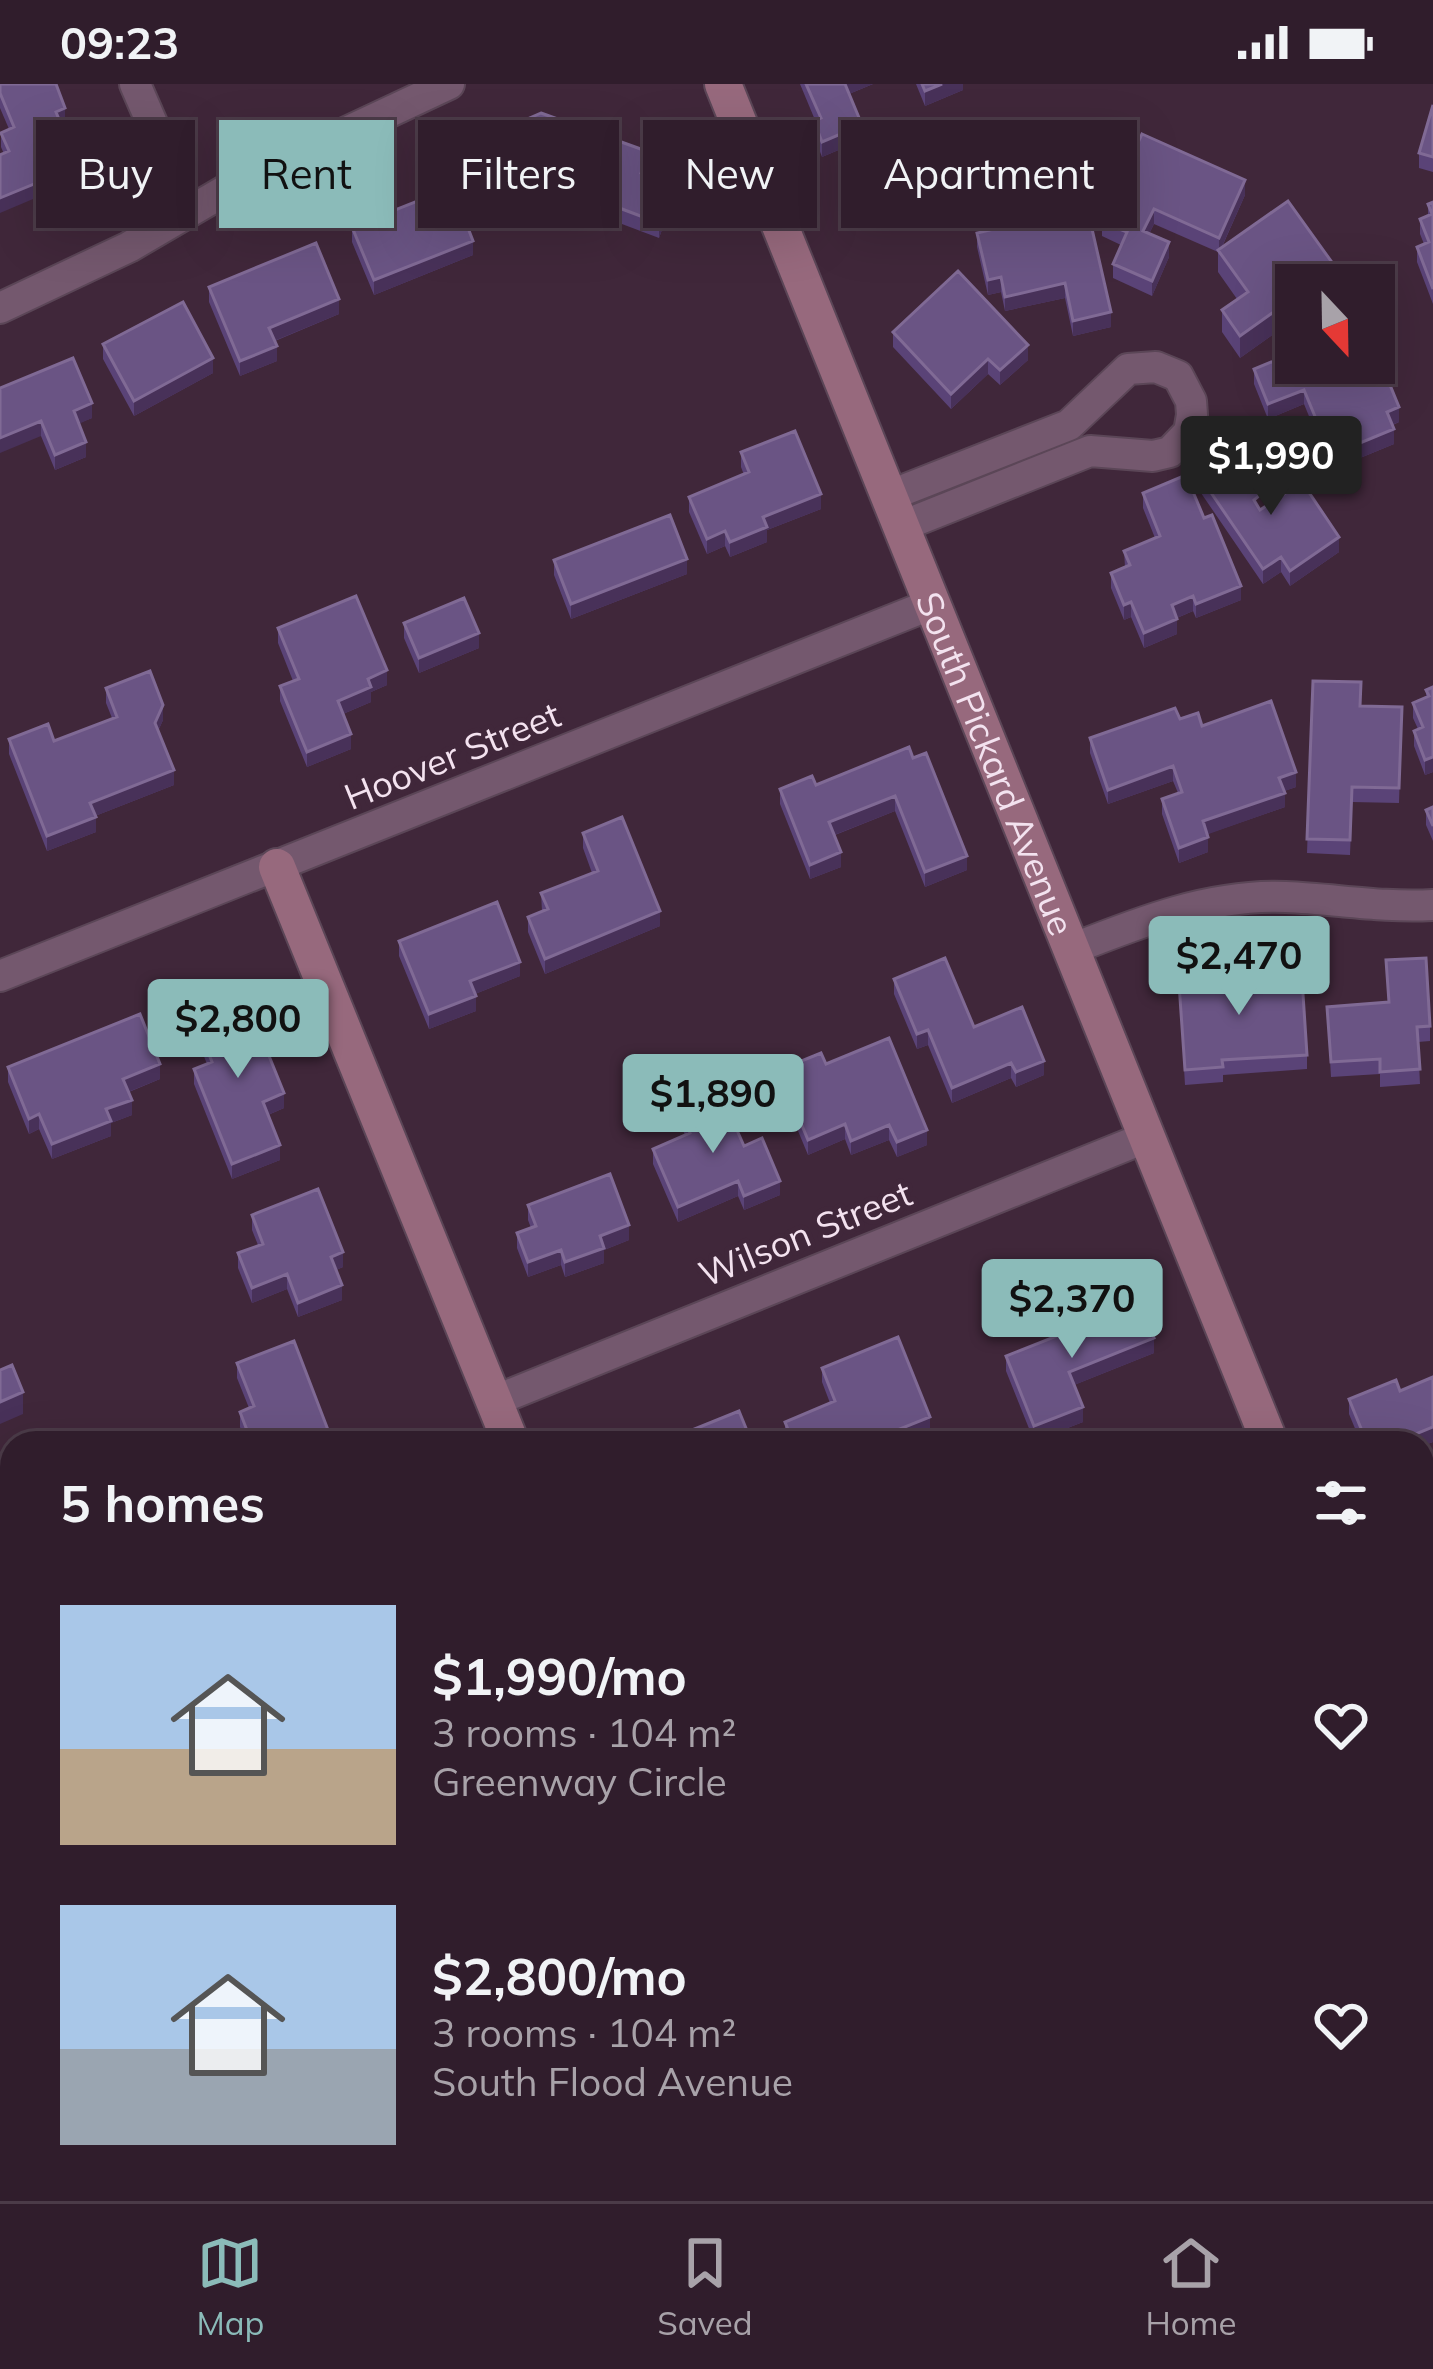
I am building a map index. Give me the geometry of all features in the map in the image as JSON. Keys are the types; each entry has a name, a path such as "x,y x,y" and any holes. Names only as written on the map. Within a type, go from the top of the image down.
{"street":[{"path":"135,84 151,120"},
{"path":"195,208 240,182 449,84"},
{"name":"South Pickard Avenue","path":"723,84 1265,1431"},
{"path":"0,308 162,228"},
{"path":"1156,368 1178,376 1191,401 1189,432 1171,452 1154,456 1090,451 897,510 1069,425 1128,369 1156,368"},
{"name":"Hoover Street","path":"0,976 932,604"},
{"path":"278,867 506,1431"},
{"path":"1072,949 1168,913 1249,899 1433,905"},
{"name":"Wilson Street","path":"494,1401 1147,1137"}],"building":[{"path":"0,84 56,84 65,108 56,112 59,120 36,120 36,183 0,198 0,155 9,151 1,133 14,127"},
{"path":"806,84 845,84 860,120 841,120 841,134 822,142 816,120 821,118"},
{"path":"1433,105 1433,157 1419,153"},
{"path":"541,113 560,120 525,120"},
{"path":"1142,134 1245,180 1219,238 1154,209 1143,231 1169,242 1152,281 1113,264 1127,232 1117,228 1137,228 1137,145"},
{"path":"619,141 643,150 643,217 619,208"},
{"path":"418,201 418,228 468,228 473,241 374,280 352,228 394,228 394,210"},
{"path":"1288,201 1333,264 1275,264 1275,311 1240,336 1222,310 1248,292 1218,250"},
{"path":"1433,202 1433,289 1417,247 1429,242 1420,219 1432,214 1428,204"},
{"path":"998,228 1092,228 1111,312 1073,321 1065,283 1005,297 1001,277 988,280 977,233"},
{"path":"316,243 339,299 269,328 277,346 240,361 209,287"},
{"path":"958,271 1028,345 1000,370 988,359 951,394 893,332"},
{"path":"183,302 213,358 134,401 103,344"},
{"path":"73,358 92,403 74,411 86,442 55,455 41,421 0,438 0,388"},
{"path":"1275,360 1275,384 1390,384 1399,407 1387,412 1394,429 1331,455 1304,390 1268,404 1254,369"},
{"path":"795,431 821,494 763,517 767,527 730,542 725,531 707,539 689,497 749,472 741,452"},
{"path":"1234,456 1260,495 1254,500 1260,510 1302,482 1339,537 1290,571 1281,557 1263,569 1201,478"},
{"path":"1186,475 1204,518 1212,515 1241,586 1196,604 1193,596 1172,605 1177,619 1144,633 1131,602 1124,605 1111,573 1130,565 1124,551 1160,536 1143,493"},
{"path":"670,515 687,559 571,604 554,560"},
{"path":"356,596 387,670 368,679 371,687 338,701 351,734 307,752 280,686 299,679 278,628"},
{"path":"464,598 479,633 419,658 404,623"},
{"path":"150,671 163,705 155,723 174,770 90,803 96,817 47,836 9,739 48,724 54,741 117,717 106,688"},
{"path":"1313,681 1361,682 1360,706 1402,707 1399,788 1352,787 1350,840 1307,839"},
{"path":"1433,687 1433,757 1425,760 1414,731 1423,727 1413,703 1429,696 1426,690"},
{"path":"1271,701 1296,772 1279,778 1285,793 1203,821 1208,837 1179,848 1162,799 1182,792 1173,766 1108,790 1090,738 1175,708 1180,719 1198,713 1202,726"},
{"path":"909,747 913,758 926,753 967,856 925,872 895,796 829,822 841,852 810,865 780,789 812,776 816,785"},
{"path":"622,817 660,911 545,959 528,917 548,909 541,893 598,871 583,833"},
{"path":"497,902 520,962 470,981 476,996 429,1014 399,941"},
{"path":"945,958 974,1027 1022,1007 1044,1061 1016,1072 1011,1063 952,1088 928,1030 917,1034 894,979"},
{"path":"1426,958 1430,1026 1417,1027 1420,1069 1380,1072 1380,1059 1331,1062 1327,1007 1389,1002 1386,960"},
{"path":"1232,965 1233,984 1302,979 1307,1055 1222,1060 1223,1067 1185,1070 1178,969"},
{"path":"246,999 284,1093 263,1102 280,1145 232,1164 194,1069 212,1062 195,1019"},
{"path":"140,1014 160,1064 123,1079 132,1100 106,1109 111,1121 52,1144 39,1114 29,1119 8,1067"},
{"path":"889,1038 927,1130 897,1142 889,1125 851,1141 845,1124 808,1140 779,1070 821,1053 826,1064"},
{"path":"721,1094 744,1146 762,1138 780,1181 744,1196 738,1181 678,1207 653,1149 690,1133 681,1111"},
{"path":"610,1174 629,1225 600,1236 604,1248 565,1262 561,1250 528,1262 517,1233 536,1226 528,1205"},
{"path":"318,1189 343,1252 331,1257 342,1285 298,1303 287,1274 252,1288 238,1253 263,1244 252,1215"},
{"path":"1140,1303 1154,1338 1069,1372 1083,1407 1034,1426 1006,1356"},
{"path":"898,1337 930,1417 895,1431 789,1431 785,1422 835,1401 822,1368"},
{"path":"294,1341 328,1431 247,1431 240,1412 254,1406 237,1363"},
{"path":"12,1365 23,1392 0,1402 0,1370"},
{"path":"1433,1377 1433,1427 1362,1431 1349,1399 1396,1380 1400,1391"},
{"path":"739,1411 747,1431 690,1431"}]}
